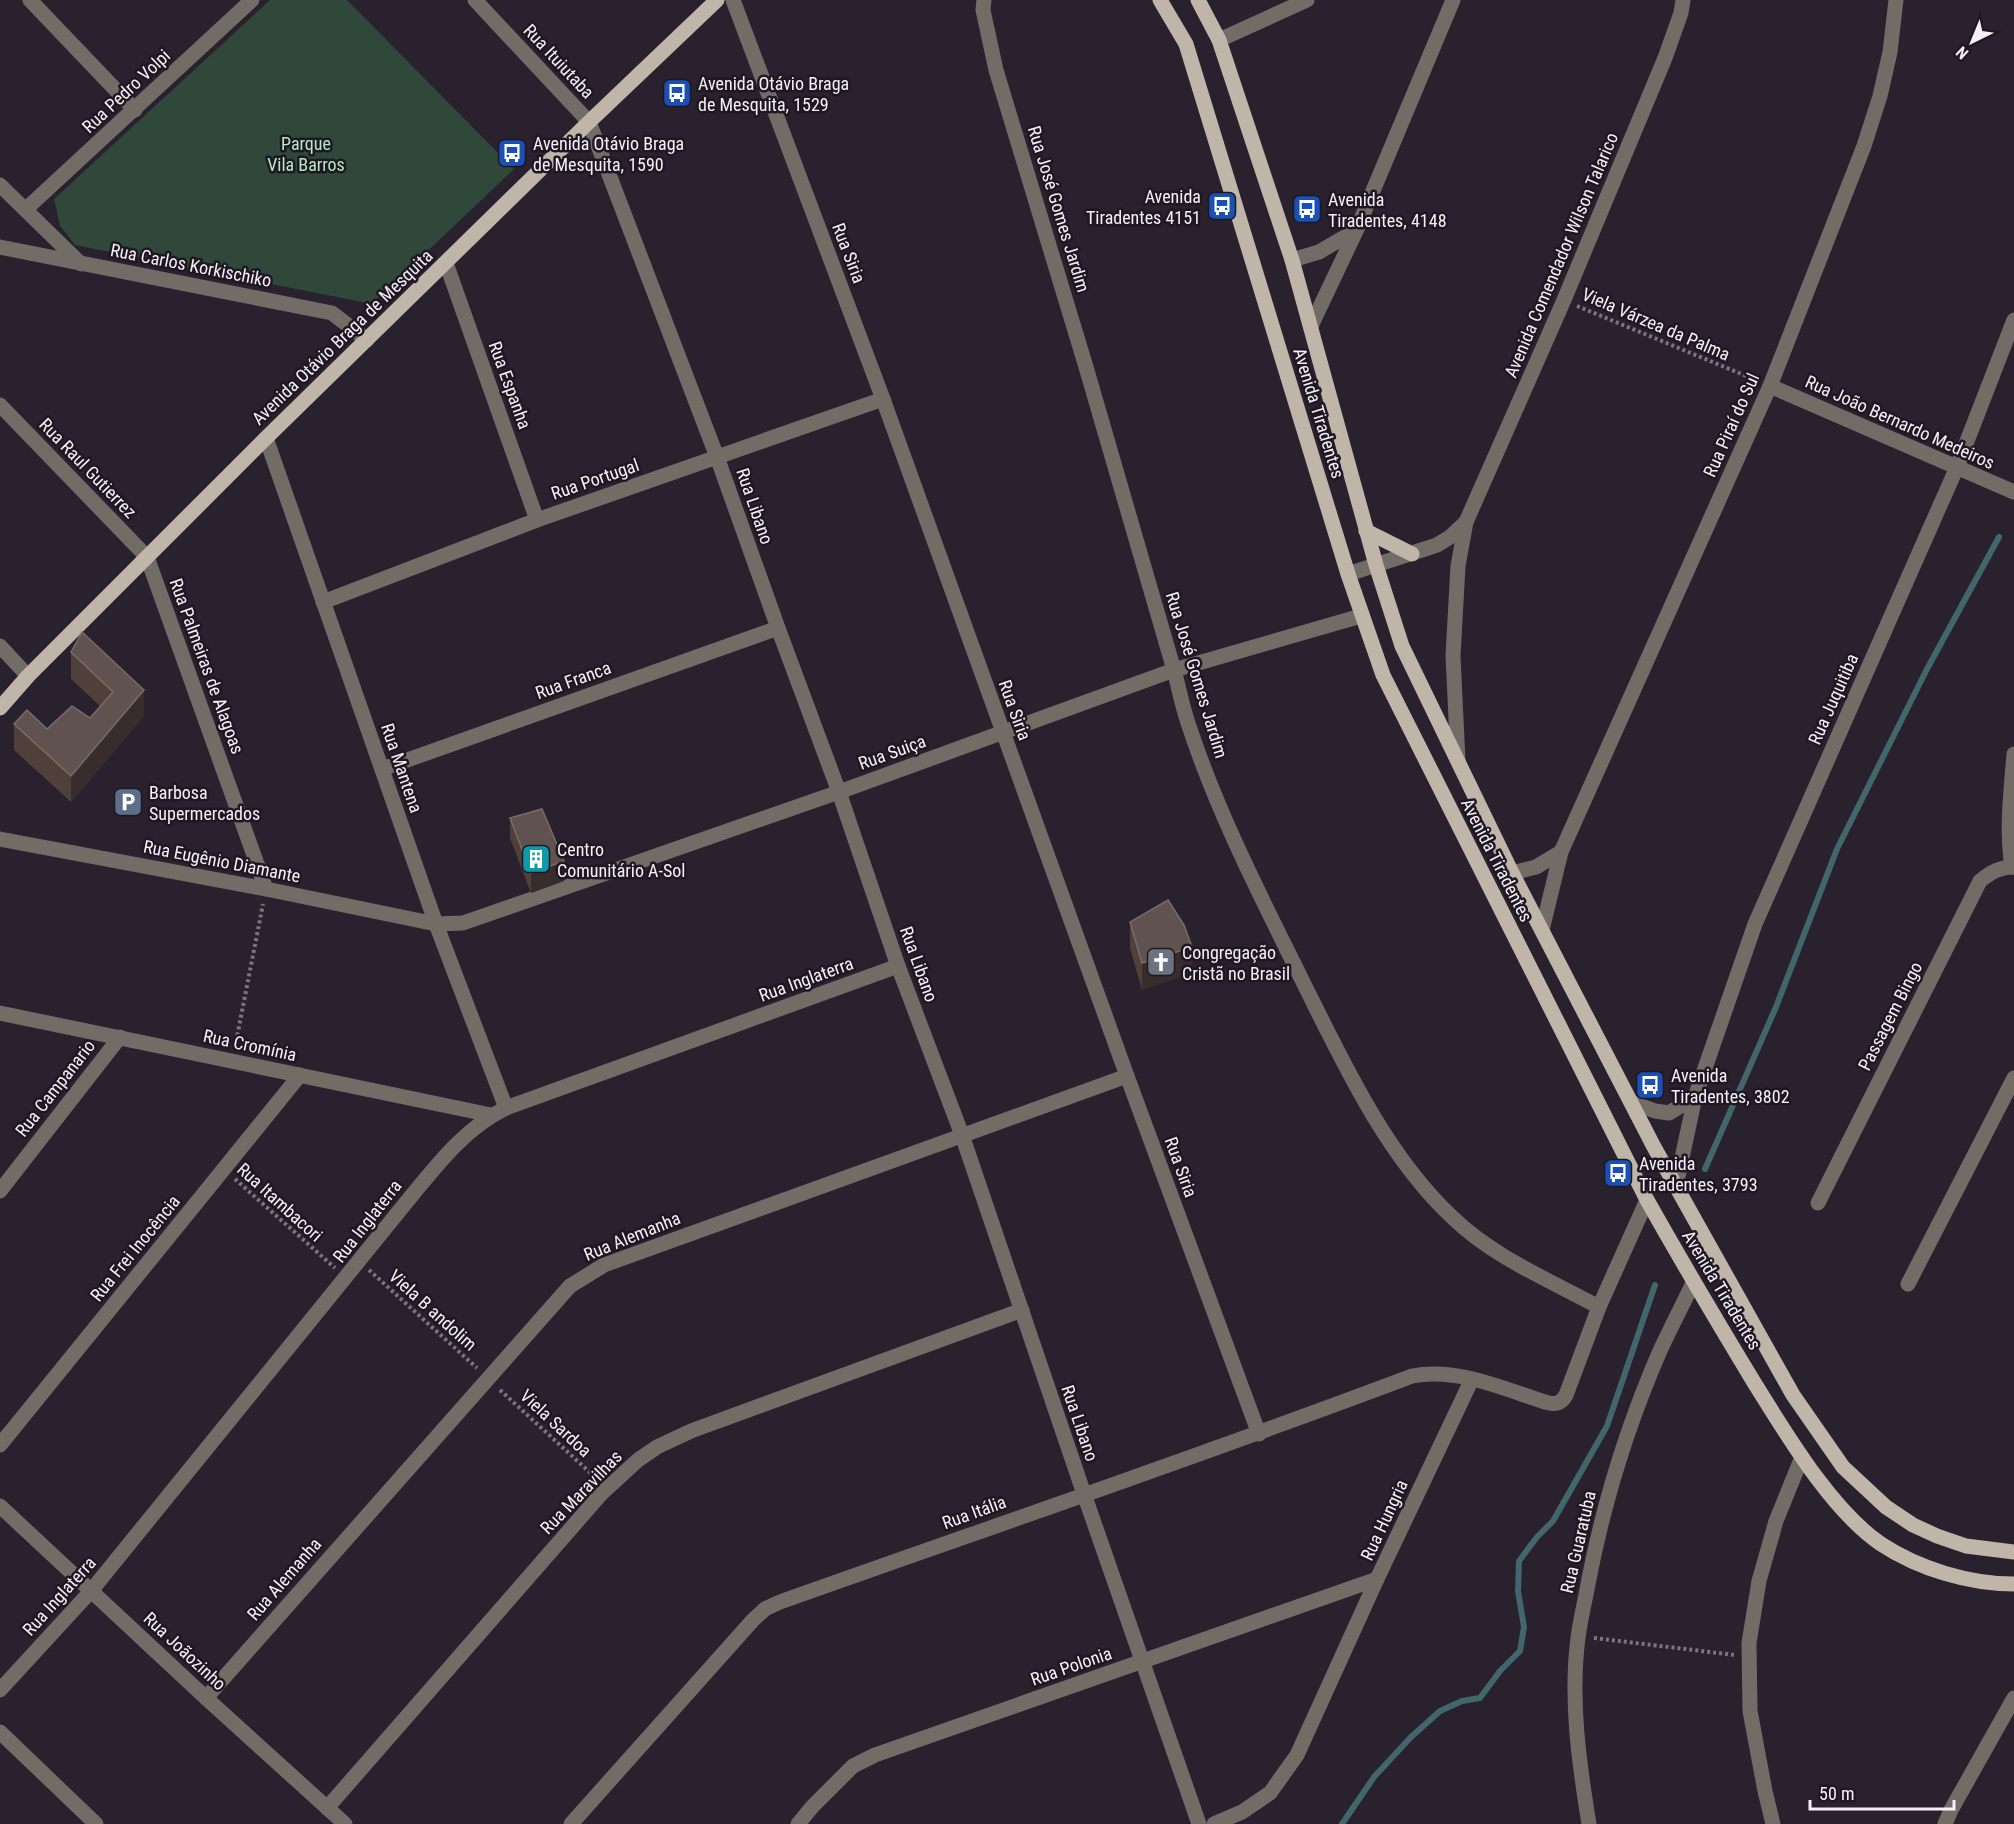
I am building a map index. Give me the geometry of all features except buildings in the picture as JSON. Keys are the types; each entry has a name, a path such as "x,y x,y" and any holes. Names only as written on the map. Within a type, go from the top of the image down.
{"main road":[{"name":"Avenida Tiradentes","path":"1160,0 1186,44 1361,616 1383,675 1647,1200 1693,1283 1802,1457 1846,1512 1867,1532 1896,1553 1926,1566 1957,1577 2014,1584"},
{"name":"Avenida Tiradentes","path":"1198,0 1219,40 1292,260 1366,531 1402,646 1512,873 1631,1102 1793,1395 1843,1467 1886,1508 1929,1533 1966,1546 2014,1552"},
{"name":"Avenida Otávio Braga de Mesquita","path":"0,708 28,676 266,438 709,3"},
{"path":"1366,531 1412,554"}],"street":[{"path":"30,0 135,110"},
{"name":"Rua Pedro Volpi","path":"26,209 252,0"},
{"name":"Rua Ituiutaba","path":"475,0 589,122"},
{"name":"Rua Siria","path":"733,0 883,399 1002,732 1259,1434"},
{"name":"Rua José Gomes Jardim","path":"984,0 983,10 996,70 1089,378 1187,721 1206,774 1265,906 1342,1060 1386,1136 1413,1174 1450,1216 1472,1236 1504,1256 1599,1307"},
{"path":"1219,40 1307,0"},
{"path":"1311,326 1357,229 1453,0"},
{"name":"Avenida Comendador Wilson Talarico","path":"1458,761 1453,656 1457,577 1466,522 1564,300 1665,58 1681,13 1683,0"},
{"name":"Rua Piraí do Sul","path":"1542,930 1561,852 1770,386 1864,146 1880,96 1890,52 1896,0"},
{"name":"Rua Libano","path":"589,122 717,457 839,792 898,966 962,1135 1199,1824"},
{"path":"0,185 81,264"},
{"path":"1292,260 1319,252 1344,239 1357,229"},
{"name":"Rua Carlos Korkischiko","path":"0,247 332,313 367,340"},
{"name":"Rua Espanha","path":"446,263 537,520"},
{"name":"Rua Juquitiba","path":"1676,1186 1695,1097 1755,924 1957,467 2014,320"},
{"name":"Rua João Bernardo Medeiros","path":"1770,386 2014,492"},
{"name":"Rua Portugal","path":"323,602 537,520 883,399"},
{"name":"Rua Raul Gutierrez","path":"0,405 147,557"},
{"name":"Rua Mantena","path":"266,438 436,924 506,1108"},
{"name":"Avenida Comendador Wilson Talarico","path":"1348,574 1437,545 1450,537 1466,522"},
{"name":"Rua Palmeiras de Alagoas","path":"147,557 266,889"},
{"name":"Rua Suiça","path":"436,924 463,923 480,918 839,792 1174,670 1361,616"},
{"name":"Rua Franca","path":"382,769 778,628"},
{"path":"0,646 28,676"},
{"path":"2013,867 2008,842 2008,819 2014,754"},
{"name":"Rua Eugênio Diamante","path":"0,839 266,889 436,924"},
{"path":"1512,873 1536,867 1561,852"},
{"name":"Passagem Bingo","path":"1818,1203 1980,881 1991,872 2013,867"},
{"name":"Rua Inglaterra","path":"0,1690 91,1591 447,1154 470,1131 491,1115 506,1108 898,966"},
{"name":"Rua Cromínia","path":"0,1013 491,1115"},
{"name":"Rua Campanario","path":"0,1191 120,1037"},
{"name":"Rua Frei Inocência","path":"0,1445 300,1075"},
{"name":"Rua Alemanha","path":"206,1698 570,1286 604,1265 1127,1076"},
{"path":"1908,1284 2014,1078"},
{"path":"1631,1102 1655,1111 1669,1113 1695,1097"},
{"path":"1472,1379 1545,1402 1556,1404 1560,1402 1566,1395 1599,1307 1647,1200"},
{"name":"Rua Guaratuba","path":"1588,1824 1577,1748 1576,1660 1578,1636 1595,1547 1611,1486 1630,1430 1659,1353 1693,1283"},
{"name":"Rua Maravilhas","path":"327,1808 607,1489 657,1446 691,1431 1022,1310"},
{"name":"Rua Itália","path":"571,1824 765,1609 1084,1494 1259,1434 1412,1376 1435,1374 1472,1379"},
{"name":"Rua Hungria","path":"1214,1824 1242,1812 1270,1793 1297,1755 1472,1379"},
{"path":"1773,1824 1750,1711 1748,1656 1759,1581 1776,1521 1802,1457"},
{"name":"Rua Joãozinho","path":"0,1506 345,1824"},
{"name":"Rua Polonia","path":"798,1824 853,1766 875,1755 1377,1579"},
{"path":"1945,1824 1950,1810 2014,1698"},
{"path":"0,1732 96,1824"}],"path":[{"name":"Viela Várzea da Palma","path":"1564,300 1770,386"},
{"path":"232,1061 266,889"},
{"name":"Rua Itambacori","path":"223,1169 346,1278"},
{"name":"Viela B andolim","path":"360,1262 488,1378"},
{"name":"Viela Sardoa","path":"488,1378 607,1489"},
{"path":"1578,1636 1748,1656"}],"green space":[{"name":"Parque Vila Barros","path":"270,0 347,0 514,169 372,304 75,245 60,226 54,199"}],"waterway":[{"path":"1705,1169 1776,1007 1837,849 1927,669 1999,537"},
{"path":"1342,1824 1374,1777 1411,1737 1440,1711 1462,1701 1480,1698 1500,1671 1520,1651 1524,1627 1518,1591 1519,1561 1537,1537 1553,1521 1607,1426 1655,1285"}],"place":[{"name":"Avenida Otávio Braga de Mesquita, 1529","path":"677,93"},
{"name":"Avenida Otávio Braga de Mesquita, 1590","path":"512,153"},
{"name":"Avenida Tiradentes 4151","path":"1222,206"},
{"name":"Avenida Tiradentes, 4148","path":"1307,209"},
{"name":"Barbosa Supermercados","path":"128,802"},
{"name":"Centro Comunitário A-Sol","path":"536,859"},
{"name":"Congregação Cristã no Brasil","path":"1161,962"},
{"name":"Avenida Tiradentes, 3802","path":"1650,1085"},
{"name":"Avenida Tiradentes, 3793","path":"1618,1173"}]}
